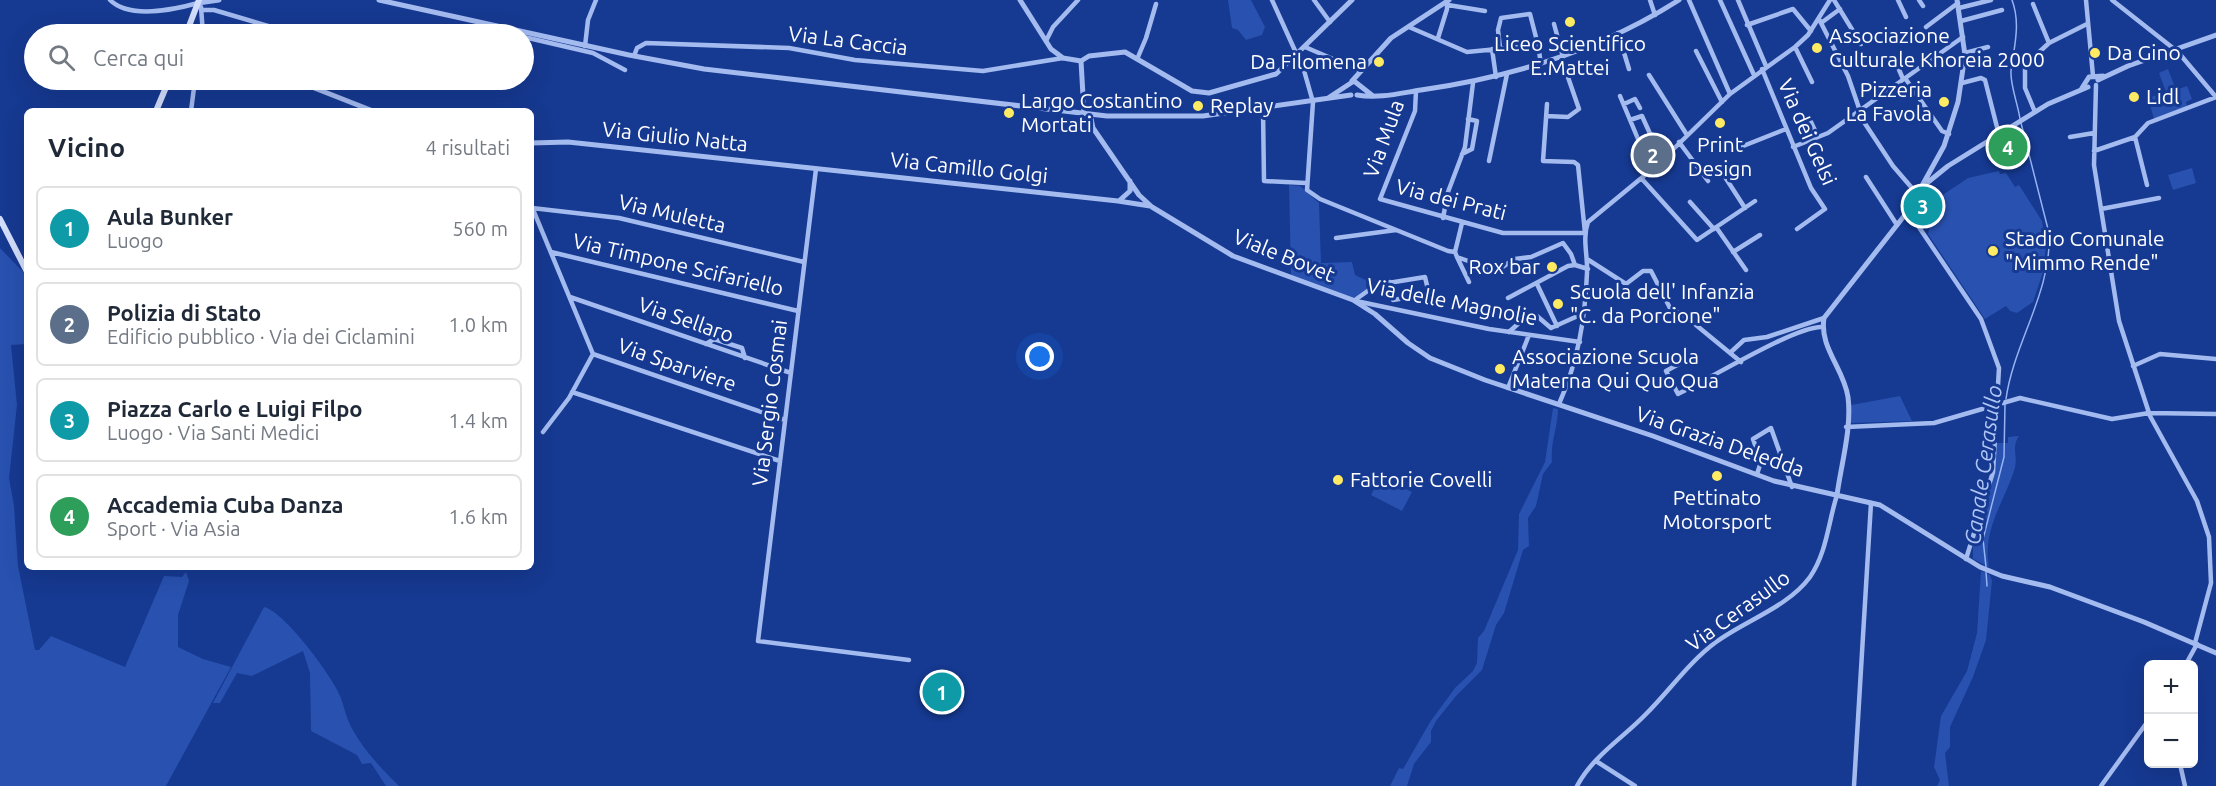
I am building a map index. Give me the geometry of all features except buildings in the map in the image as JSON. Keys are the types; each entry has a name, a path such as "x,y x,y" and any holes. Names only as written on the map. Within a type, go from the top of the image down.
{"main road":[{"path":"189,24 196,1"},
{"path":"157,108 165,90"},
{"path":"0,219 24,266"}],"street":[{"path":"110,0 121,9 140,10 196,1 219,0"},
{"path":"379,0 486,24"},
{"path":"585,46 588,20 596,0"},
{"path":"1020,0 1051,49 1063,58 1081,61 1089,56 1125,52 1137,57 1162,76 1192,92 1209,93 1266,79 1284,69 1352,0"},
{"path":"1047,41 1053,27 1078,0"},
{"path":"1272,0 1298,54 1313,102 1307,190 1320,199 1496,271 1515,259 1532,257 1559,242 1567,245 1575,265"},
{"path":"1314,0 1330,22"},
{"path":"1650,0 1655,15"},
{"path":"534,35 704,69 1087,113 1175,117 1263,109 1354,95 1374,96 1473,83 1562,57 1655,15 1679,0"},
{"path":"1689,0 1730,94"},
{"path":"1720,0 1754,75"},
{"name":"Via dei Gelsi","path":"1738,0 1748,21 1747,25 1793,147 1811,188 1825,209 1797,229"},
{"path":"1820,21 1832,0 1861,44"},
{"path":"1898,0 1906,17"},
{"path":"1919,0 1923,6"},
{"path":"1926,27 1958,4 1991,0"},
{"path":"2086,0 2094,103 2094,151 2119,321 2149,413 2197,501 2209,537 2211,583 2196,644 2188,660"},
{"path":"2094,151 2135,136 2148,123 2216,97 2174,49 2112,0"},
{"path":"196,1 202,10 203,24"},
{"path":"1438,38 1448,2"},
{"path":"1326,100 1346,87 1380,48 1448,2 1485,11"},
{"path":"1137,57 1146,38 1156,4"},
{"path":"1814,327 1908,211 1938,160 1949,134 1962,83 1965,53 1958,4"},
{"path":"2033,4 2049,43"},
{"path":"1747,25 1793,9 1810,31"},
{"path":"1585,232 1592,216 1642,179 1730,94 1796,47 1820,21 1840,9"},
{"path":"202,10 214,10 261,24"},
{"path":"1961,21 2002,10"},
{"path":"1500,48 1498,30 1501,18 1530,14 1541,64"},
{"path":"1820,21 1848,76 1859,112 1893,166 1918,195"},
{"path":"1546,116 1568,117 1579,109 1554,24"},
{"path":"2035,112 2025,88 2024,69 2030,60 2049,43 2087,24"},
{"path":"1409,27 1438,38 1439,42 1467,52 1538,45"},
{"path":"1618,33 1629,69"},
{"path":"1923,186 1948,166 2035,112 2092,82 2216,35"},
{"path":"1793,147 1818,137 1859,112 1964,37"},
{"path":"534,39 593,53 626,70"},
{"name":"Via La Caccia","path":"634,56 637,48 646,43 789,48 855,60 983,71 1063,58"},
{"path":"1965,53 1988,46"},
{"path":"1305,47 1363,68"},
{"path":"1796,47 1812,82"},
{"path":"1492,49 1496,77"},
{"path":"1696,51 1722,102"},
{"path":"1894,58 1904,79 1942,131 1949,134"},
{"path":"1081,61 1087,113 1093,128 1139,195 1152,207"},
{"path":"1354,95 1361,86 1363,68"},
{"path":"1489,161 1507,74"},
{"path":"1649,75 1687,135"},
{"path":"1962,83 1981,78 1985,80 2000,135"},
{"path":"1352,81 1374,96"},
{"path":"1443,218 1448,192 1462,154 1473,83"},
{"path":"1346,87 1354,95"},
{"path":"191,108 194,90"},
{"path":"319,90 365,108"},
{"name":"Via Mula","path":"1380,199 1414,111 1416,91"},
{"path":"1620,96 1652,170"},
{"path":"1623,104 1635,99 1640,108"},
{"path":"1547,104 1543,161 1574,162 1578,165 1588,269 1580,342 1573,370 1559,404"},
{"path":"1263,109 1264,181 1306,183"},
{"path":"1630,120 1642,116 1662,160"},
{"path":"1462,154 1472,149 1478,121 1468,119"},
{"path":"1811,122 1818,137"},
{"path":"1733,150 1786,129"},
{"path":"2070,137 2094,133"},
{"path":"2135,136 2147,185"},
{"name":"Via Giulio Natta","path":"534,142 568,142 816,169"},
{"path":"1679,142 1708,180"},
{"path":"1643,150 1655,145"},
{"path":"1938,160 1942,166 1948,166"},
{"path":"1932,170 1948,166"},
{"name":"Via Camillo Golgi","path":"816,169 1118,201 1152,207"},
{"name":"Via Sergio Cosmai","path":"816,169 758,640 909,660"},
{"path":"1932,170 1939,174"},
{"path":"1725,177 1745,208"},
{"path":"1866,177 1897,225"},
{"path":"1642,179 1693,238 1702,238 1755,201"},
{"path":"1118,201 1130,191 1130,180"},
{"path":"2101,209 2159,198"},
{"name":"Via dei Prati","path":"1380,199 1503,233 1585,232"},
{"path":"1690,202 1715,228 1746,270"},
{"name":"Via Muletta","path":"534,207 619,218 804,262"},
{"name":"Viale Bovet","path":"1152,207 1233,256 1353,300 1376,314 1424,354 1508,388"},
{"path":"1908,211 1981,319 1999,368 1993,472 1966,560"},
{"path":"534,214 593,354 572,392 543,432"},
{"path":"1462,223 1456,254 1469,282"},
{"path":"1336,238 1396,230"},
{"path":"1733,252 1760,234"},
{"name":"Via Timpone Scifariello","path":"551,252 798,311"},
{"path":"1587,259 1626,284 1643,271 1651,271 1670,308 1685,316 1713,342 1731,352 1741,362"},
{"path":"1508,298 1575,265 1588,269"},
{"path":"1353,300 1361,297 1371,287 1390,282 1425,277 1429,294 1394,300 1390,282"},
{"path":"1537,284 1557,326"},
{"path":"1371,287 1369,296 1371,303"},
{"name":"Via Sellaro","path":"570,297 791,373"},
{"name":"Via delle Magnolie","path":"1353,300 1509,332 1580,342"},
{"path":"1376,314 1376,309 1388,307"},
{"path":"1509,332 1519,323 1537,316 1546,327 1557,326 1580,315 1585,307"},
{"path":"1821,318 1824,338 1848,396 1836,495"},
{"path":"1731,352 1744,340 1767,337 1821,318"},
{"path":"1679,364 1666,371 1678,394 1769,346 1814,327 1822,327"},
{"path":"1508,388 1529,335"},
{"name":"Via Sparviere","path":"593,354 785,420"},
{"path":"2133,366 2160,354 2216,359"},
{"name":"Via Grazia Deledda","path":"1508,388 1792,487 1871,503 1887,509 1966,560 1990,572 2050,587 2216,653"},
{"path":"572,392 780,461"},
{"path":"1846,427 1918,426 2011,400 2026,399 2112,419 2149,413 2216,414"},
{"path":"1757,474 1761,462 1753,440 1771,428 1792,487"},
{"name":"Via Cerasullo","path":"1577,786 1596,761 1715,643 1800,589 1817,567 1825,548 1836,495"},
{"path":"1854,786 1871,503"},
{"path":"2101,786 2144,727"},
{"path":"1596,761 1635,786"},
{"path":"2181,768 2185,786"}],"shaded area":[{"path":"1228,0 1251,0 1265,27 1262,35 1246,40 1238,30 1232,28"},
{"path":"2168,69 2176,90 2187,86 2192,99 2186,102 2187,106 2154,119 2148,98 2166,92 2159,73"},
{"path":"2192,168 2196,183 2173,190 2168,175"},
{"name":"Stadio Comunale \"Mimmo Rende\"","path":"1999,171 2000,174 2006,173 2015,187 2019,185 2042,221 2046,245 2043,272 2033,302 2017,313 2010,311 2006,306 1985,319 1928,234 1935,200 1968,178"},
{"path":"1289,185 1300,186 1319,203 1321,263 1352,262 1355,275 1370,282 1366,285 1367,289 1355,298 1291,275"},
{"path":"0,248 24,273 24,344 11,345 17,405 9,478 14,506 18,566 35,650 39,650 51,636 125,667 164,576 182,577 186,572 189,581 178,615 178,647 203,659 231,667 166,786 0,786"},
{"path":"1900,396 1912,421 1850,423 1851,405"},
{"path":"1553,408 1558,409 1552,462 1543,474 1536,506 1528,518 1529,546 1523,550 1504,613 1496,625 1482,670 1456,696 1436,721 1431,731 1431,742 1414,764 1407,786 1390,786 1399,768 1403,769 1430,722 1455,688 1473,671 1477,663 1478,638 1484,631 1518,550 1519,514 1545,462"},
{"path":"2019,436 2015,444 2015,468 1989,540 1989,567 1973,559 1973,542 1991,485 1996,443 2008,443 2008,437"},
{"path":"1381,476 1412,492 1402,511 1371,495"},
{"path":"1981,571 1990,575 1992,581 1986,640 1973,677 1950,727 1950,747 1945,753 1949,786 1937,786 1940,780 1934,767 1941,716 1967,671 1977,633"},
{"path":"264,607 283,620 319,661 337,689 350,724 359,740 399,786 386,786 371,763 362,764 357,755 311,731 310,673 303,651 252,676 237,673 220,703 213,703"}],"waterway":[{"name":"Canale Cerasullo","path":"2012,0 2016,27 2011,76 2020,119"},
{"name":"Canale Cerasullo","path":"2006,399 2010,378 2045,276 2048,255 2049,233 2021,123"},
{"name":"Canale Cerasullo","path":"1986,567 1983,539 2004,457 2005,404"},
{"name":"Canale Cerasullo","path":"1986,572 1987,586"}],"place":[{"name":"Liceo Scientifico E.Mattei","path":"1570,22"},
{"name":"Associazione Culturale Khoreia 2000","path":"1817,48"},
{"name":"Da Gino","path":"2095,53"},
{"name":"Da Filomena","path":"1379,62"},
{"name":"Lidl","path":"2134,97"},
{"name":"Pizzeria La Favola","path":"1944,102"},
{"name":"Replay","path":"1198,106"},
{"name":"Largo Costantino Mortati","path":"1009,113"},
{"name":"Print Design","path":"1720,123"},
{"name":"Accademia Cuba Danza","path":"2008,147"},
{"name":"Polizia di Stato","path":"1653,155"},
{"name":"Piazza Carlo e Luigi Filpo","path":"1923,206"},
{"name":"Stadio Comunale \"Mimmo Rende\"","path":"1993,251"},
{"name":"Rox bar","path":"1552,267"},
{"name":"Scuola dell' Infanzia \"C. da Porcione\"","path":"1558,304"},
{"name":"Associazione Scuola Materna Qui Quo Qua","path":"1500,369"},
{"name":"Pettinato Motorsport","path":"1717,476"},
{"name":"Fattorie Covelli","path":"1338,480"},
{"name":"Aula Bunker","path":"942,692"}]}
